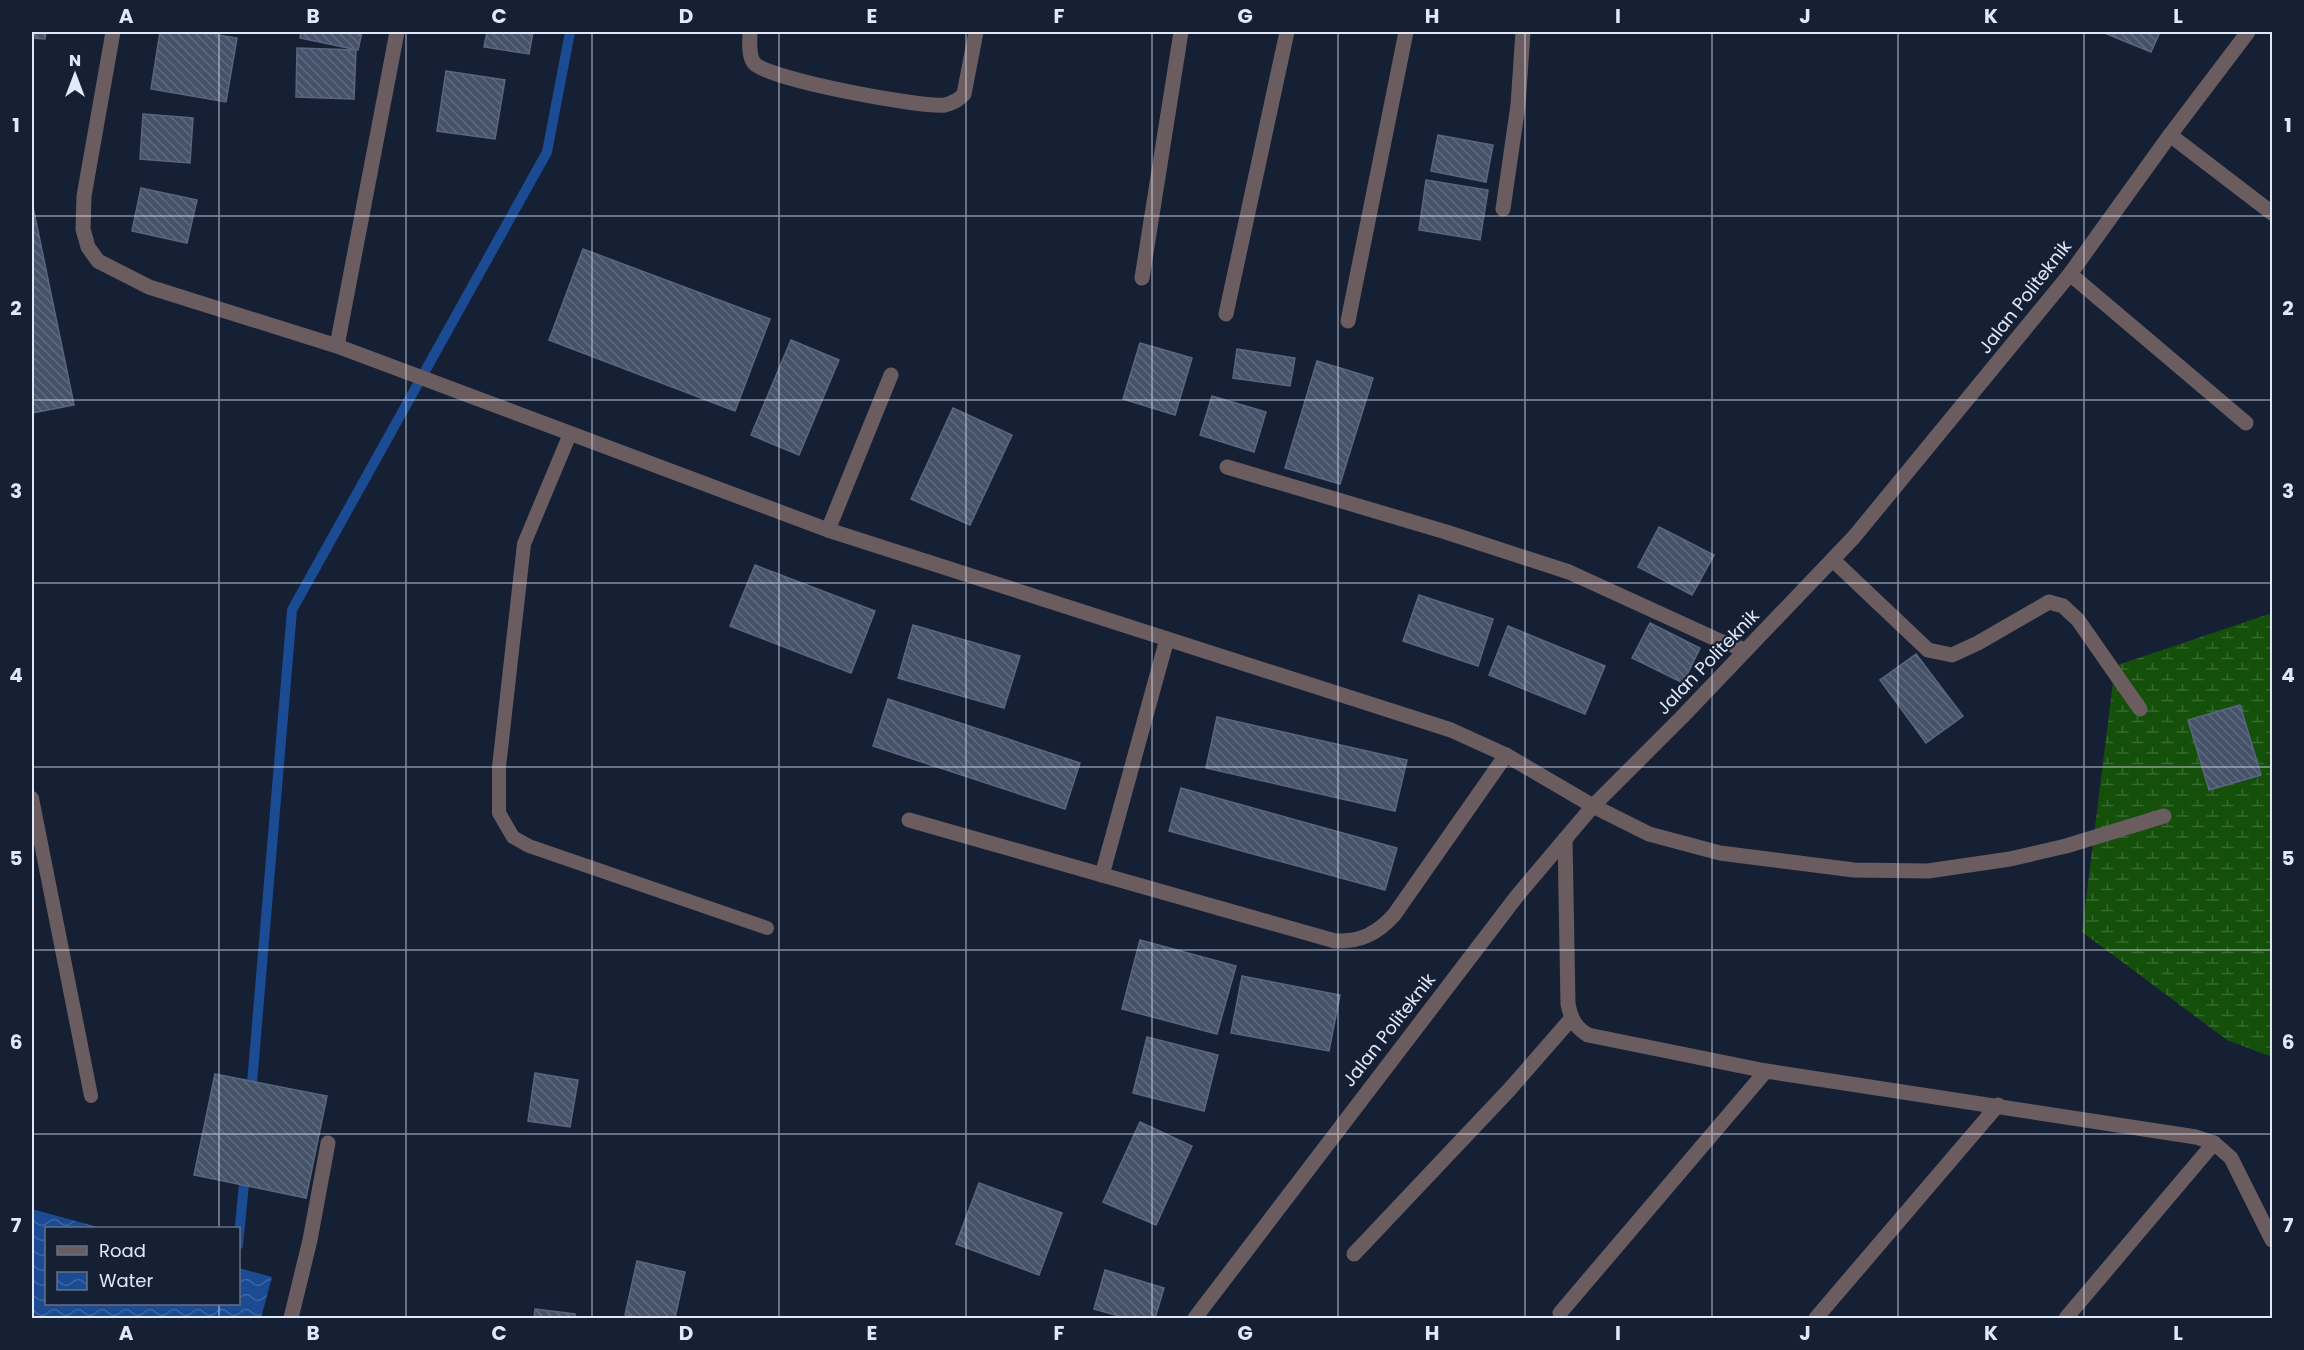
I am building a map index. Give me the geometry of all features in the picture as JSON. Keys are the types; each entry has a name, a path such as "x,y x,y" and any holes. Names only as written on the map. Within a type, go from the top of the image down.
{"street":[{"path":"113,32 84,195 83,229 88,247 98,261 149,287 337,346 828,530 1399,711 1451,730 1506,755 1593,806 1649,834 1685,846 1720,853 1854,870 1928,871 2010,859 2066,846 2164,816"},
{"path":"337,346 397,32"},
{"path":"750,32 751,56 753,62 760,68 798,80 912,103 934,105 954,102 964,94 976,32"},
{"path":"1142,278 1181,32"},
{"path":"1226,314 1287,32"},
{"path":"1348,321 1406,32"},
{"path":"1503,209 1518,105 1523,32"},
{"name":"Jalan Politeknik","path":"1195,1318 1502,914 1593,806 1833,560 1951,422 2070,274 2170,135 2248,32"},
{"path":"2170,135 2272,213"},
{"path":"2070,274 2246,423"},
{"path":"828,530 891,375"},
{"path":"1227,467 1569,572 1720,641 1746,650"},
{"path":"1833,560 1928,650 1952,655 1978,643 2049,602 2063,606 2078,620 2140,709"},
{"path":"1102,875 1167,639"},
{"path":"909,820 1335,941 1359,940 1385,925 1394,915 1506,755"},
{"path":"1564,839 1568,1004 1571,1019 1580,1030 1599,1039 1766,1071 2163,1130 2214,1143 2231,1158 2272,1240"},
{"path":"1354,1254 1510,1089 1571,1019"},
{"path":"1560,1313 1766,1071"},
{"path":"1816,1318 1998,1106"},
{"path":"291,1318 310,1240 328,1143"},
{"path":"2066,1318 2214,1143"}],"lane":[{"path":"570,434 524,544 500,767 500,813 505,827 513,837 529,846 767,928"},
{"path":"32,798 91,1096"}],"green space":[{"path":"2272,613 2272,1057 2227,1040 2082,932 2115,666"}],"water":[{"path":"32,1209 97,1227 45,1227 45,1305 240,1305 240,1268 272,1277 261,1318 32,1318"}],"building":[{"path":"32,32 46,32 45,39 32,38"},
{"path":"160,32 200,32 237,38 226,102 151,89"},
{"path":"301,32 362,32 358,50 300,38"},
{"path":"487,32 533,32 529,54 484,47"},
{"path":"2102,32 2160,32 2151,52"},
{"path":"297,48 356,50 354,99 296,97"},
{"path":"446,71 505,80 495,139 437,131"},
{"path":"143,114 193,118 190,163 140,159"},
{"path":"1438,135 1493,145 1486,182 1431,171"},
{"path":"1426,180 1488,190 1480,240 1419,230"},
{"path":"141,188 197,200 187,243 132,231"},
{"path":"32,202 74,405 32,413"},
{"path":"583,249 770,319 735,411 549,340"},
{"path":"791,340 839,360 799,455 751,435"},
{"path":"1140,343 1192,358 1175,415 1123,399"},
{"path":"1237,349 1295,358 1290,386 1233,378"},
{"path":"1317,361 1373,378 1340,484 1285,468"},
{"path":"1212,396 1266,412 1254,452 1200,435"},
{"path":"953,408 1012,435 970,525 911,499"},
{"path":"1659,527 1714,555 1692,595 1638,567"},
{"path":"755,565 875,611 851,673 730,626"},
{"path":"1419,595 1493,619 1478,666 1403,641"},
{"path":"1650,623 1700,648 1683,683 1632,658"},
{"path":"913,625 1020,656 1004,708 898,678"},
{"path":"1508,626 1605,666 1585,714 1489,675"},
{"path":"1916,654 1963,716 1926,743 1880,680"},
{"path":"888,699 1080,763 1065,809 873,746"},
{"path":"2240,705 2261,775 2209,790 2188,720"},
{"path":"1217,717 1407,760 1395,811 1206,768"},
{"path":"1181,788 1397,848 1385,890 1169,831"},
{"path":"1140,940 1236,966 1217,1034 1122,1009"},
{"path":"1242,976 1340,995 1329,1051 1231,1033"},
{"path":"1147,1037 1218,1055 1204,1111 1133,1093"},
{"path":"535,1073 578,1080 570,1127 528,1121"},
{"path":"215,1074 327,1096 306,1198 194,1175"},
{"path":"1140,1122 1192,1146 1156,1225 1103,1202"},
{"path":"979,1183 1062,1213 1039,1275 956,1244"},
{"path":"637,1261 685,1272 675,1318 640,1318 625,1315"},
{"path":"1105,1270 1164,1288 1155,1318 1126,1318 1094,1309"},
{"path":"535,1309 575,1314 575,1318 534,1318"}],"waterway":[{"path":"251,1095 292,610 547,152 570,32"},
{"path":"240,1227 245,1174"}]}
